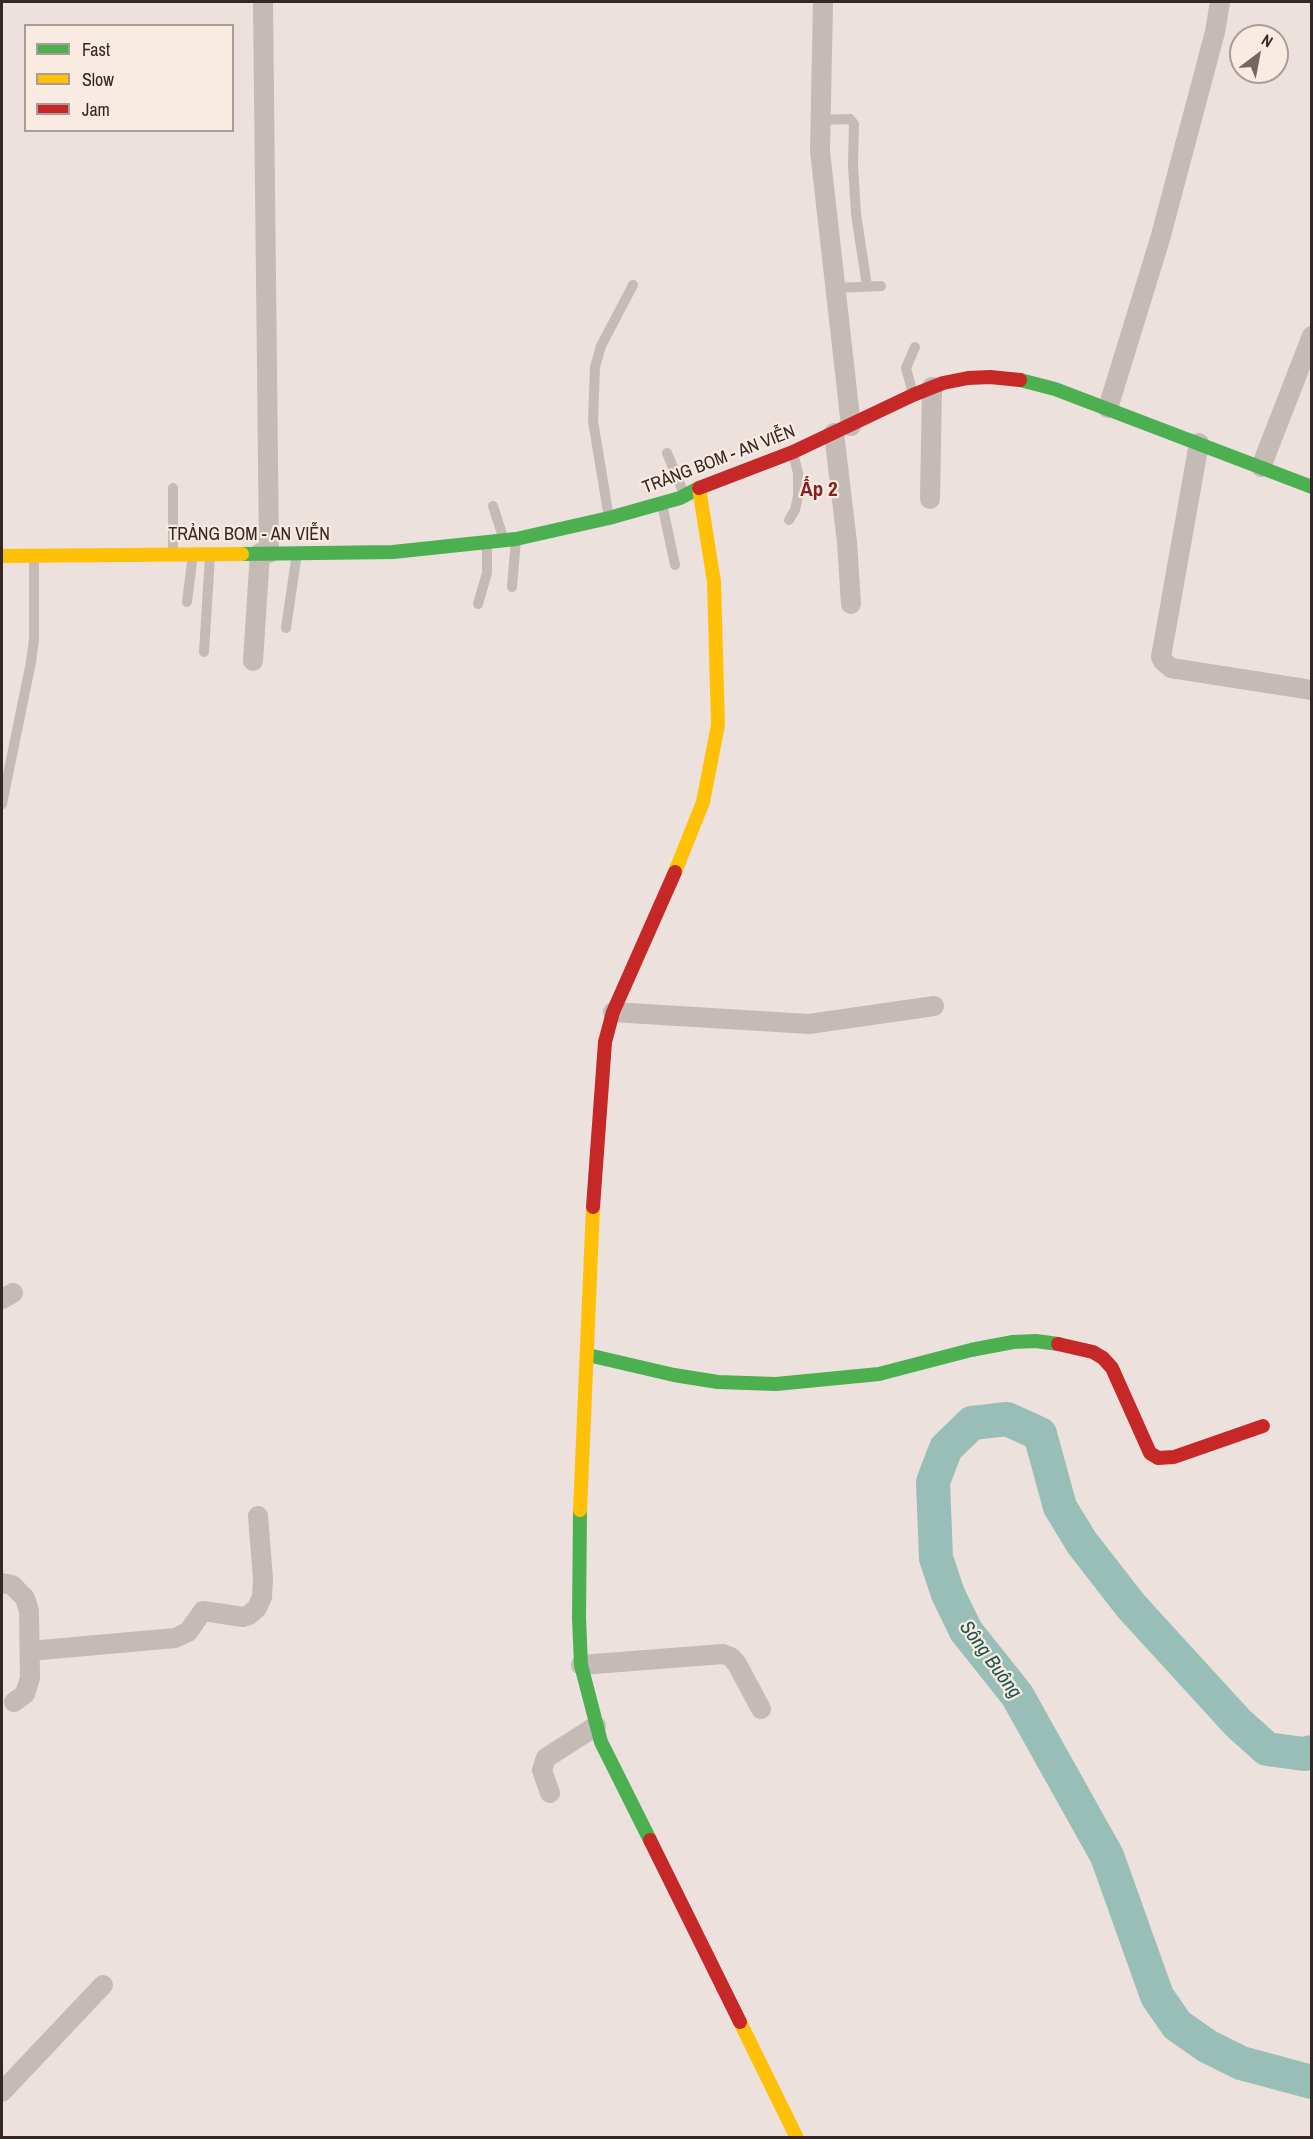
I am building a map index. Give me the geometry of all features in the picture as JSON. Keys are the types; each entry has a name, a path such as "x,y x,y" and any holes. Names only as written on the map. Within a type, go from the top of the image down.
{"street":[{"path":"253,661 265,553 263,2"},
{"path":"823,2 820,151 835,288 851,604"},
{"path":"1108,408 1162,229 1215,32 1220,2"},
{"path":"1260,467 1311,336"},
{"name":"TRẢNG BOM - AN VIỄN","path":"2,556 393,552 510,539 609,518 685,496 699,488 793,453 932,387 968,378 1000,378 1055,389 1311,487"},
{"path":"930,499 932,387"},
{"path":"1198,443 1161,657 1171,668 1311,690"},
{"path":"699,488 714,582 718,725 703,802 683,855 613,1012 605,1042 591,1234 588,1355 580,1493 581,1665 601,1742 797,2138"},
{"path":"613,1012 809,1024 934,1006"},
{"path":"588,1355 674,1375 718,1382 776,1384 879,1374 971,1350 1013,1342 1036,1341 1077,1347 1103,1358 1112,1368 1150,1453 1158,1458 1174,1456 1263,1426"},
{"path":"30,1651 175,1638 188,1632 203,1611 243,1617 249,1615 257,1608 262,1597 263,1579 258,1516"},
{"path":"2,1583 12,1585 25,1598 29,1611 30,1678 25,1695 14,1702"},
{"path":"581,1665 723,1654 731,1657 737,1664 761,1709"},
{"path":"550,1793 542,1770 546,1758 596,1726"},
{"path":"2,2091 103,1985"}],"lane":[{"path":"821,120 850,119 854,124 853,165 856,214 867,286"},
{"path":"609,518 593,421 595,367 601,346 633,285"},
{"path":"835,288 881,286"},
{"path":"913,395 906,368 915,347"},
{"path":"667,453 685,496"},
{"path":"789,520 795,510 798,496 798,473 793,453"},
{"path":"173,488 173,554"},
{"path":"662,503 675,565"},
{"path":"493,506 510,539 512,587"},
{"path":"478,604 487,573 487,542"},
{"path":"286,628 297,553"},
{"path":"186,602 193,554"},
{"path":"204,651 211,554"},
{"path":"2,804 31,663 34,639 34,555"}],"waterway":[{"name":"Sông Buông","path":"1312,1752 1304,1754 1267,1749 1238,1723 1131,1606 1082,1543 1060,1507 1040,1434 1007,1419 972,1423 946,1448 933,1482 936,1558 948,1594 966,1631 1017,1695 1107,1856 1157,1996 1177,2025 1207,2046 1241,2063 1312,2082"}],"traffic: fast":[{"path":"1020,380 1055,389 1312,487"},
{"path":"242,554 393,552 516,539 609,518 680,498 699,488"},
{"path":"588,1355 674,1375 718,1382 776,1384 879,1374 971,1350 1013,1342 1036,1341 1058,1344"},
{"path":"580,1510 581,1665 601,1742 650,1840"}],"traffic: slow":[{"path":"675,872 703,802 718,725 714,582 699,488"},
{"path":"2,556 242,554"},
{"path":"580,1510 593,1207"},
{"path":"740,2022 797,2138"}],"traffic: jam":[{"path":"699,488 793,452 943,383 990,377 1020,380"},
{"path":"593,1207 605,1042 613,1012 675,872"},
{"path":"1058,1344 1093,1352 1103,1358 1112,1368 1150,1453 1158,1458 1174,1457 1263,1426"},
{"path":"650,1840 740,2022"}],"district":[{"name":"Ấp 2","path":"819,490"}]}
